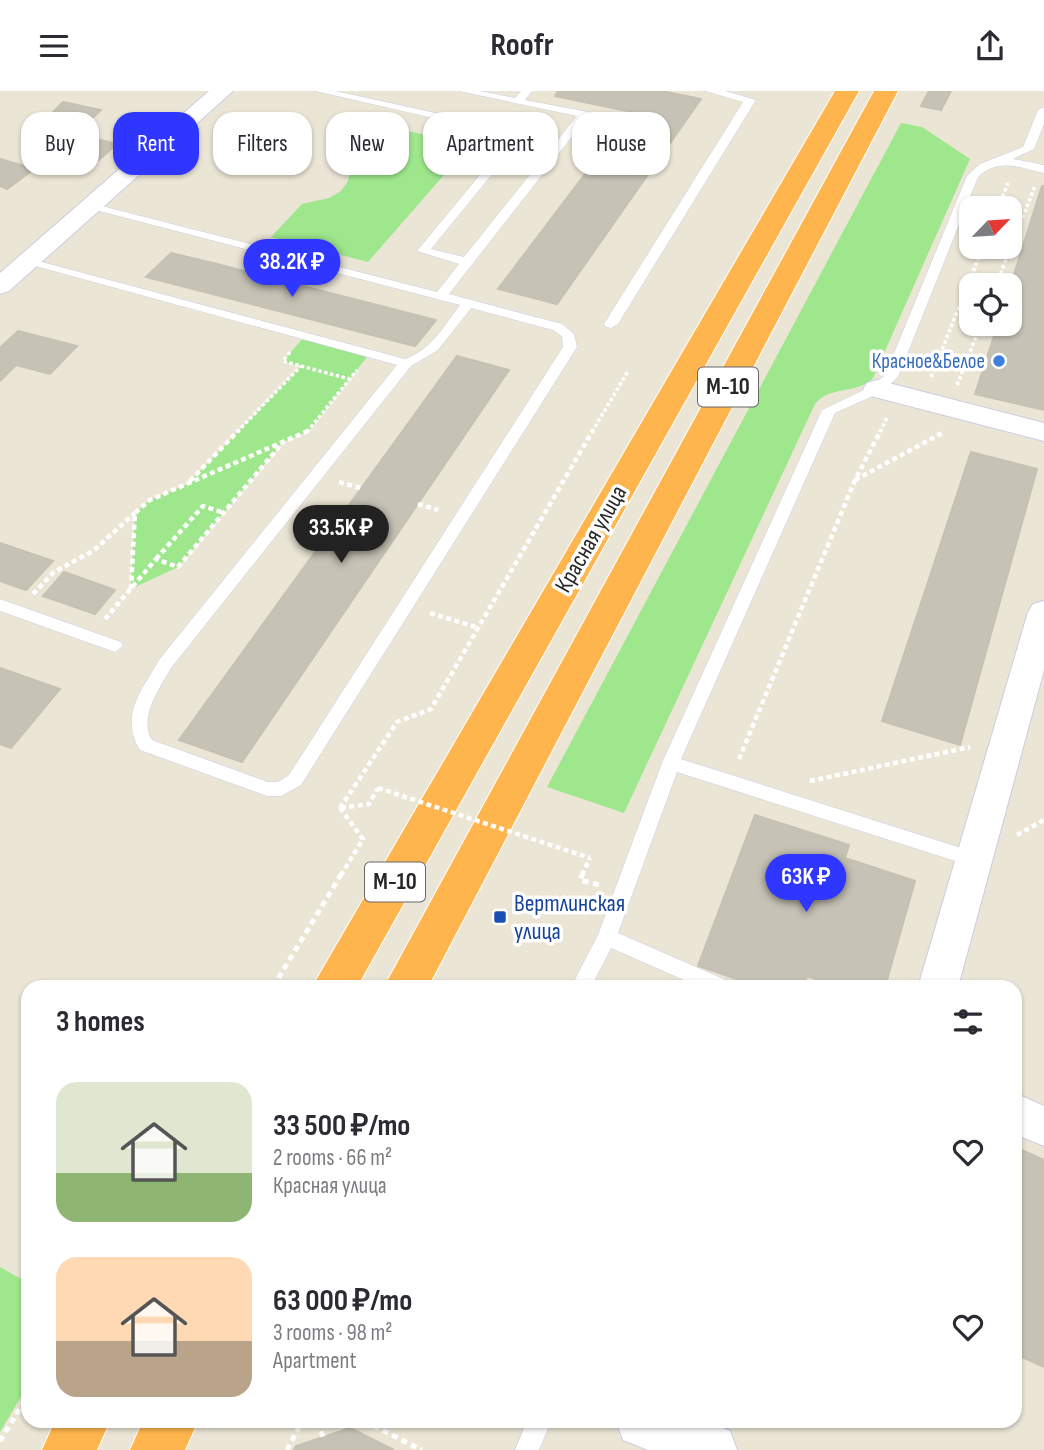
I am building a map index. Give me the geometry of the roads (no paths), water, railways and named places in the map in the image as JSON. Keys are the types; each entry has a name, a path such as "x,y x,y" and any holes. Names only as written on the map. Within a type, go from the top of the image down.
{"highway":[{"name":"Красная улица","path":"338,980 847,91"},
{"name":"Красная улица","path":"410,980 886,91"},
{"path":"68,1450 80,1428"},
{"path":"156,1450 168,1428"}],"main road":[{"path":"659,1428 711,1450"}],"street":[{"path":"0,286 222,91"},
{"path":"911,398 1044,432"},
{"path":"940,980 1044,612"},
{"path":"1022,1116 1044,1126"}],"lane":[{"path":"320,91 519,134 423,251 467,262"},
{"path":"375,103 388,91"},
{"path":"440,297 583,114 464,91"},
{"path":"518,102 527,91"},
{"path":"611,324 750,100 710,91"},
{"path":"911,398 891,376 973,176 978,169 1028,149 1044,110"},
{"path":"1002,160 1043,169"},
{"path":"90,207 557,326 568,334 570,347 295,780 289,785 267,789 146,745 141,740 141,708 165,664 406,363"},
{"path":"27,262 406,363 418,360 430,352 467,304"},
{"path":"585,980 607,937 671,762 829,410 911,398"},
{"path":"0,605 115,646"},
{"path":"671,762 974,859"},
{"path":"607,937 705,980"},
{"path":"527,1450 536,1428"}],"place":[{"name":"Красное&Белое","path":"999,361"},
{"name":"Вертлинская улица","path":"500,917"}]}
